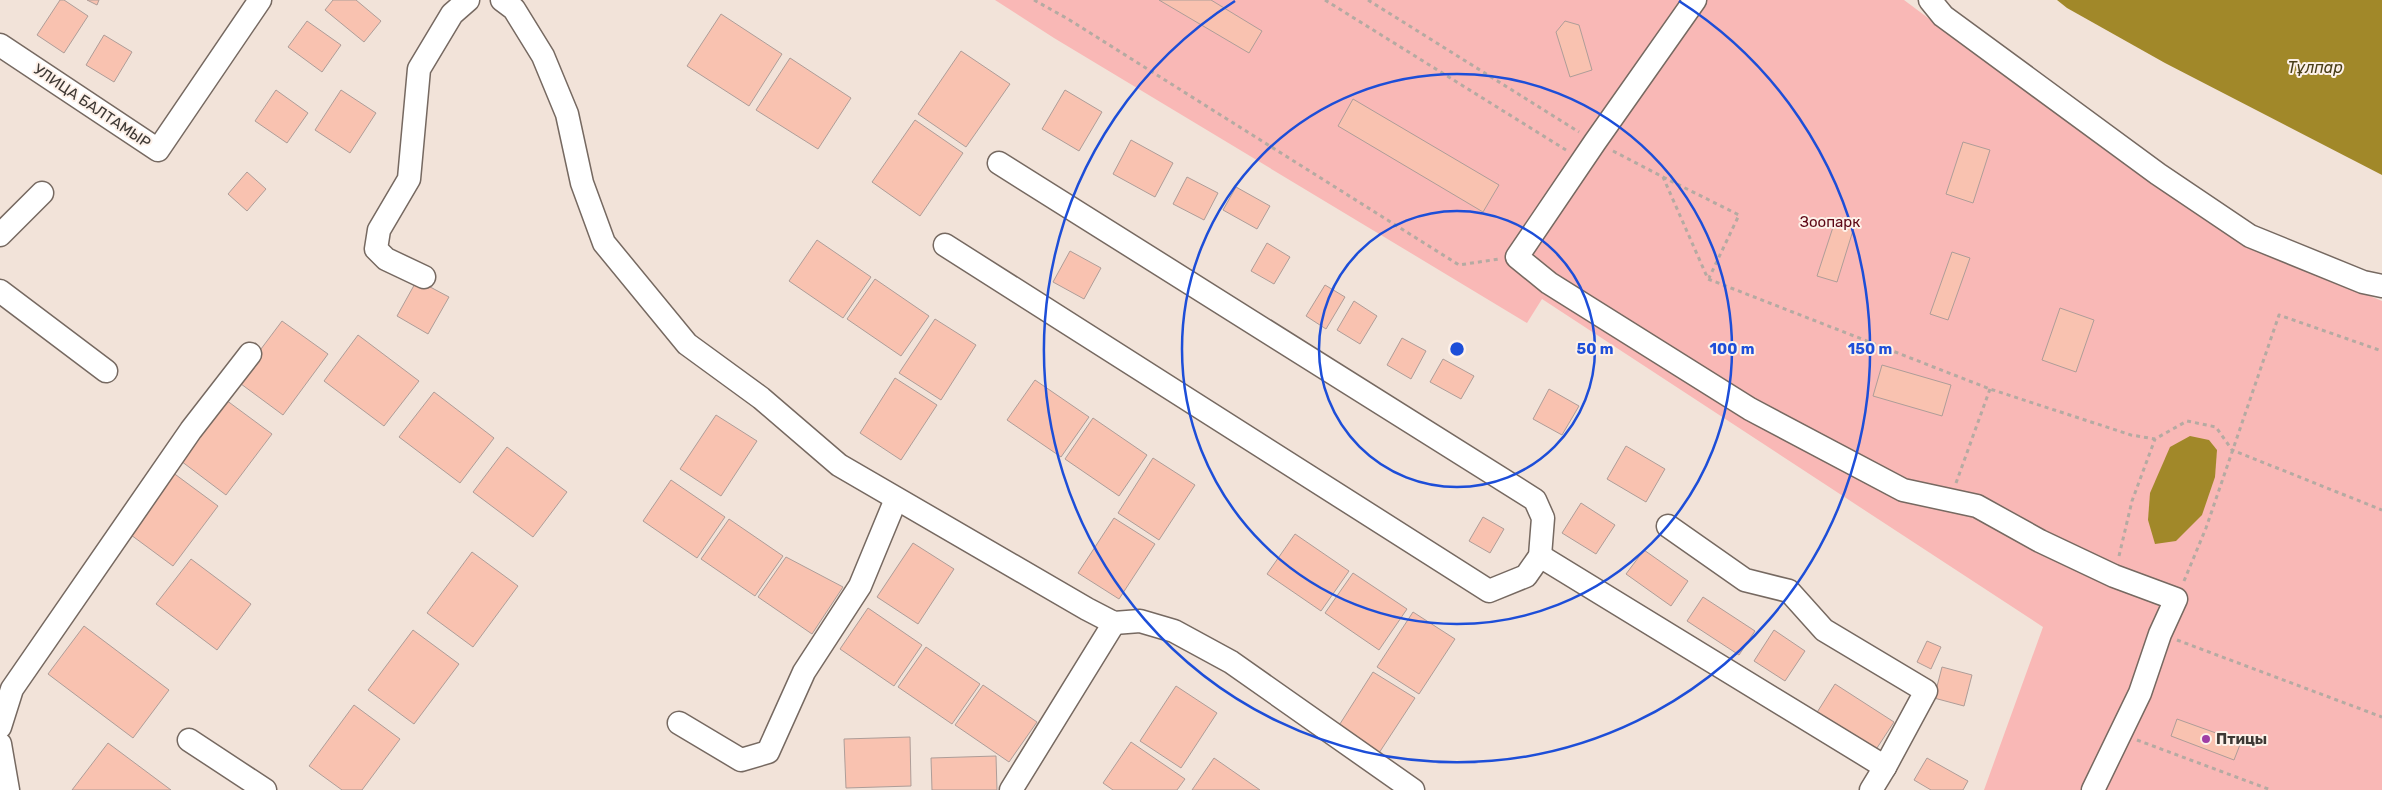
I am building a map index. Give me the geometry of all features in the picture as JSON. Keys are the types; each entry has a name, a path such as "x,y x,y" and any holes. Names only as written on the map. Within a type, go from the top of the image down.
{"street":[{"name":"УЛИЦА БАЛТАМЫР","path":"0,44 158,150 260,0"},
{"path":"424,277 386,259 376,249 379,230 409,179 419,69 452,14 468,0"},
{"path":"502,0 514,9 543,56 567,114 582,183 604,243 687,344 761,398 839,465 1114,623 1140,621 1174,631 1231,662 1414,790"},
{"path":"1695,0 1517,257 1549,283 1750,409 1903,490 1978,506 2040,541 2114,576 2176,599 2160,634 2140,693 2093,790"},
{"path":"1930,0 1944,16 2158,174 2250,236 2363,282 2382,286"},
{"path":"945,245 1488,592 1526,576 1540,556 1543,518 1535,500 999,163"},
{"path":"0,235 42,193"},
{"path":"0,292 106,371"},
{"path":"0,726 12,689 191,430 250,354"},
{"path":"679,724 741,760 768,752 804,672 860,586 896,499"},
{"path":"1668,526 1744,580 1789,592 1824,630 1926,691 1871,790"},
{"path":"1540,556 1885,767"},
{"path":"1011,790 1114,623"},
{"path":"189,740 265,790"},
{"path":"1,751 8,790"}],"path":[{"path":"1034,0 1076,24 1459,265 1517,257"},
{"path":"1325,0 1589,151 1662,177 1739,215 1708,279"},
{"path":"1368,0 1589,151"},
{"path":"1662,177 1708,279 1990,390 2131,435 2155,439 2187,421 2216,427 2232,450 2382,510"},
{"path":"2176,599 2206,528 2279,315 2382,351"},
{"path":"1949,500 1990,390"},
{"path":"2114,576 2132,501 2155,439"},
{"path":"2160,634 2382,717"},
{"path":"2120,734 2271,790"}],"green space":[{"name":"Зоопарк","path":"995,0 1904,0 2117,159 2241,242 2382,301 2382,790 1984,790 2043,627 1542,299 1527,323 1054,38"}],"water":[{"name":"Тұлпар","path":"2057,0 2382,0 2382,175 2165,63 2067,8"},
{"path":"2190,436 2209,440 2217,450 2215,477 2202,515 2176,541 2155,544 2148,520 2150,493 2170,447"}],"building":[{"path":"60,0 64,0 88,16 64,53 37,35"},
{"path":"87,0 99,0 97,5"},
{"path":"333,0 356,0 381,21 364,42 325,10"},
{"path":"1159,0 1211,0 1262,31 1249,53"},
{"path":"721,14 782,54 749,106 687,66"},
{"path":"307,21 341,45 322,72 288,47"},
{"path":"1565,21 1579,25 1592,70 1570,77 1556,32"},
{"path":"104,35 132,52 114,82 86,65"},
{"path":"961,51 1010,84 966,147 918,114"},
{"path":"790,58 851,98 818,149 756,110"},
{"path":"276,90 308,113 287,143 255,121"},
{"path":"341,90 376,113 350,153 315,130"},
{"path":"1065,90 1102,112 1079,151 1042,129"},
{"path":"1353,99 1499,185 1483,212 1338,126"},
{"path":"915,120 963,153 920,216 872,182"},
{"path":"1131,140 1173,163 1155,197 1113,174"},
{"path":"1963,142 1990,150 1973,203 1946,194"},
{"path":"247,172 266,189 247,211 228,194"},
{"path":"1187,177 1218,193 1204,220 1173,204"},
{"path":"1236,187 1270,206 1257,229 1223,210"},
{"path":"1836,218 1855,224 1837,282 1817,276"},
{"path":"817,240 871,277 843,318 789,281"},
{"path":"1267,243 1290,257 1274,284 1251,271"},
{"path":"1070,251 1101,268 1084,299 1053,282"},
{"path":"1952,252 1970,258 1948,320 1930,314"},
{"path":"875,279 929,316 901,356 847,319"},
{"path":"417,280 449,297 428,334 397,316"},
{"path":"1325,285 1345,297 1326,329 1306,316"},
{"path":"1354,301 1377,316 1360,344 1337,330"},
{"path":"2060,308 2094,320 2076,372 2042,360"},
{"path":"935,319 976,345 941,400 899,373"},
{"path":"282,321 328,354 283,415 237,381"},
{"path":"358,335 419,381 384,426 324,381"},
{"path":"1402,338 1426,351 1411,379 1387,365"},
{"path":"1443,359 1474,376 1461,399 1430,382"},
{"path":"1882,365 1951,385 1942,416 1873,396"},
{"path":"895,378 937,405 901,460 860,433"},
{"path":"1035,380 1089,417 1061,457 1007,420"},
{"path":"1549,389 1579,406 1562,435 1533,419"},
{"path":"434,392 494,438 460,483 399,437"},
{"path":"226,400 272,434 226,495 181,461"},
{"path":"716,415 757,441 721,496 680,469"},
{"path":"1093,418 1147,455 1119,496 1065,459"},
{"path":"1626,446 1665,469 1646,502 1607,479"},
{"path":"507,447 567,492 533,537 473,492"},
{"path":"1153,458 1195,485 1159,540 1118,513"},
{"path":"172,472 218,506 173,566 127,532"},
{"path":"671,480 725,517 697,558 643,521"},
{"path":"1581,503 1615,525 1596,554 1562,533"},
{"path":"1483,517 1504,529 1490,553 1469,541"},
{"path":"1114,518 1155,544 1119,599 1078,573"},
{"path":"729,519 783,556 755,596 701,559"},
{"path":"1295,534 1349,571 1321,611 1267,574"},
{"path":"913,543 954,569 918,624 877,597"},
{"path":"1644,550 1688,581 1671,606 1626,574"},
{"path":"472,552 518,586 473,647 427,613"},
{"path":"786,557 843,587 812,634 758,597"},
{"path":"191,559 251,604 217,650 156,604"},
{"path":"1353,573 1407,609 1379,650 1325,613"},
{"path":"1703,597 1755,631 1739,655 1687,621"},
{"path":"868,608 922,645 894,686 840,649"},
{"path":"1413,612 1455,639 1419,694 1377,667"},
{"path":"84,626 169,690 133,738 48,674"},
{"path":"413,630 459,664 414,724 368,690"},
{"path":"1774,630 1805,651 1785,681 1754,661"},
{"path":"1927,641 1941,647 1931,669 1917,662"},
{"path":"926,647 980,684 952,724 898,687"},
{"path":"1942,667 1972,675 1964,706 1934,698"},
{"path":"1373,672 1415,698 1379,753 1338,727"},
{"path":"1835,684 1894,722 1875,751 1816,714"},
{"path":"983,685 1037,722 1009,762 955,725"},
{"path":"1176,686 1217,713 1181,768 1140,741"},
{"path":"354,705 400,739 362,790 342,790 309,766"},
{"name":"Птицы","path":"2177,719 2241,742 2234,760 2171,736"},
{"path":"910,737 911,786 846,788 844,739"},
{"path":"1131,742 1185,779 1177,790 1113,790 1103,783"},
{"path":"108,743 171,790 72,790"},
{"path":"996,756 997,790 932,790 931,758"},
{"path":"1214,758 1260,790 1192,790"},
{"path":"1927,758 1968,781 1963,790 1931,790 1914,780"}],"place":[{"name":"Птицы","path":"2206,739"}]}
